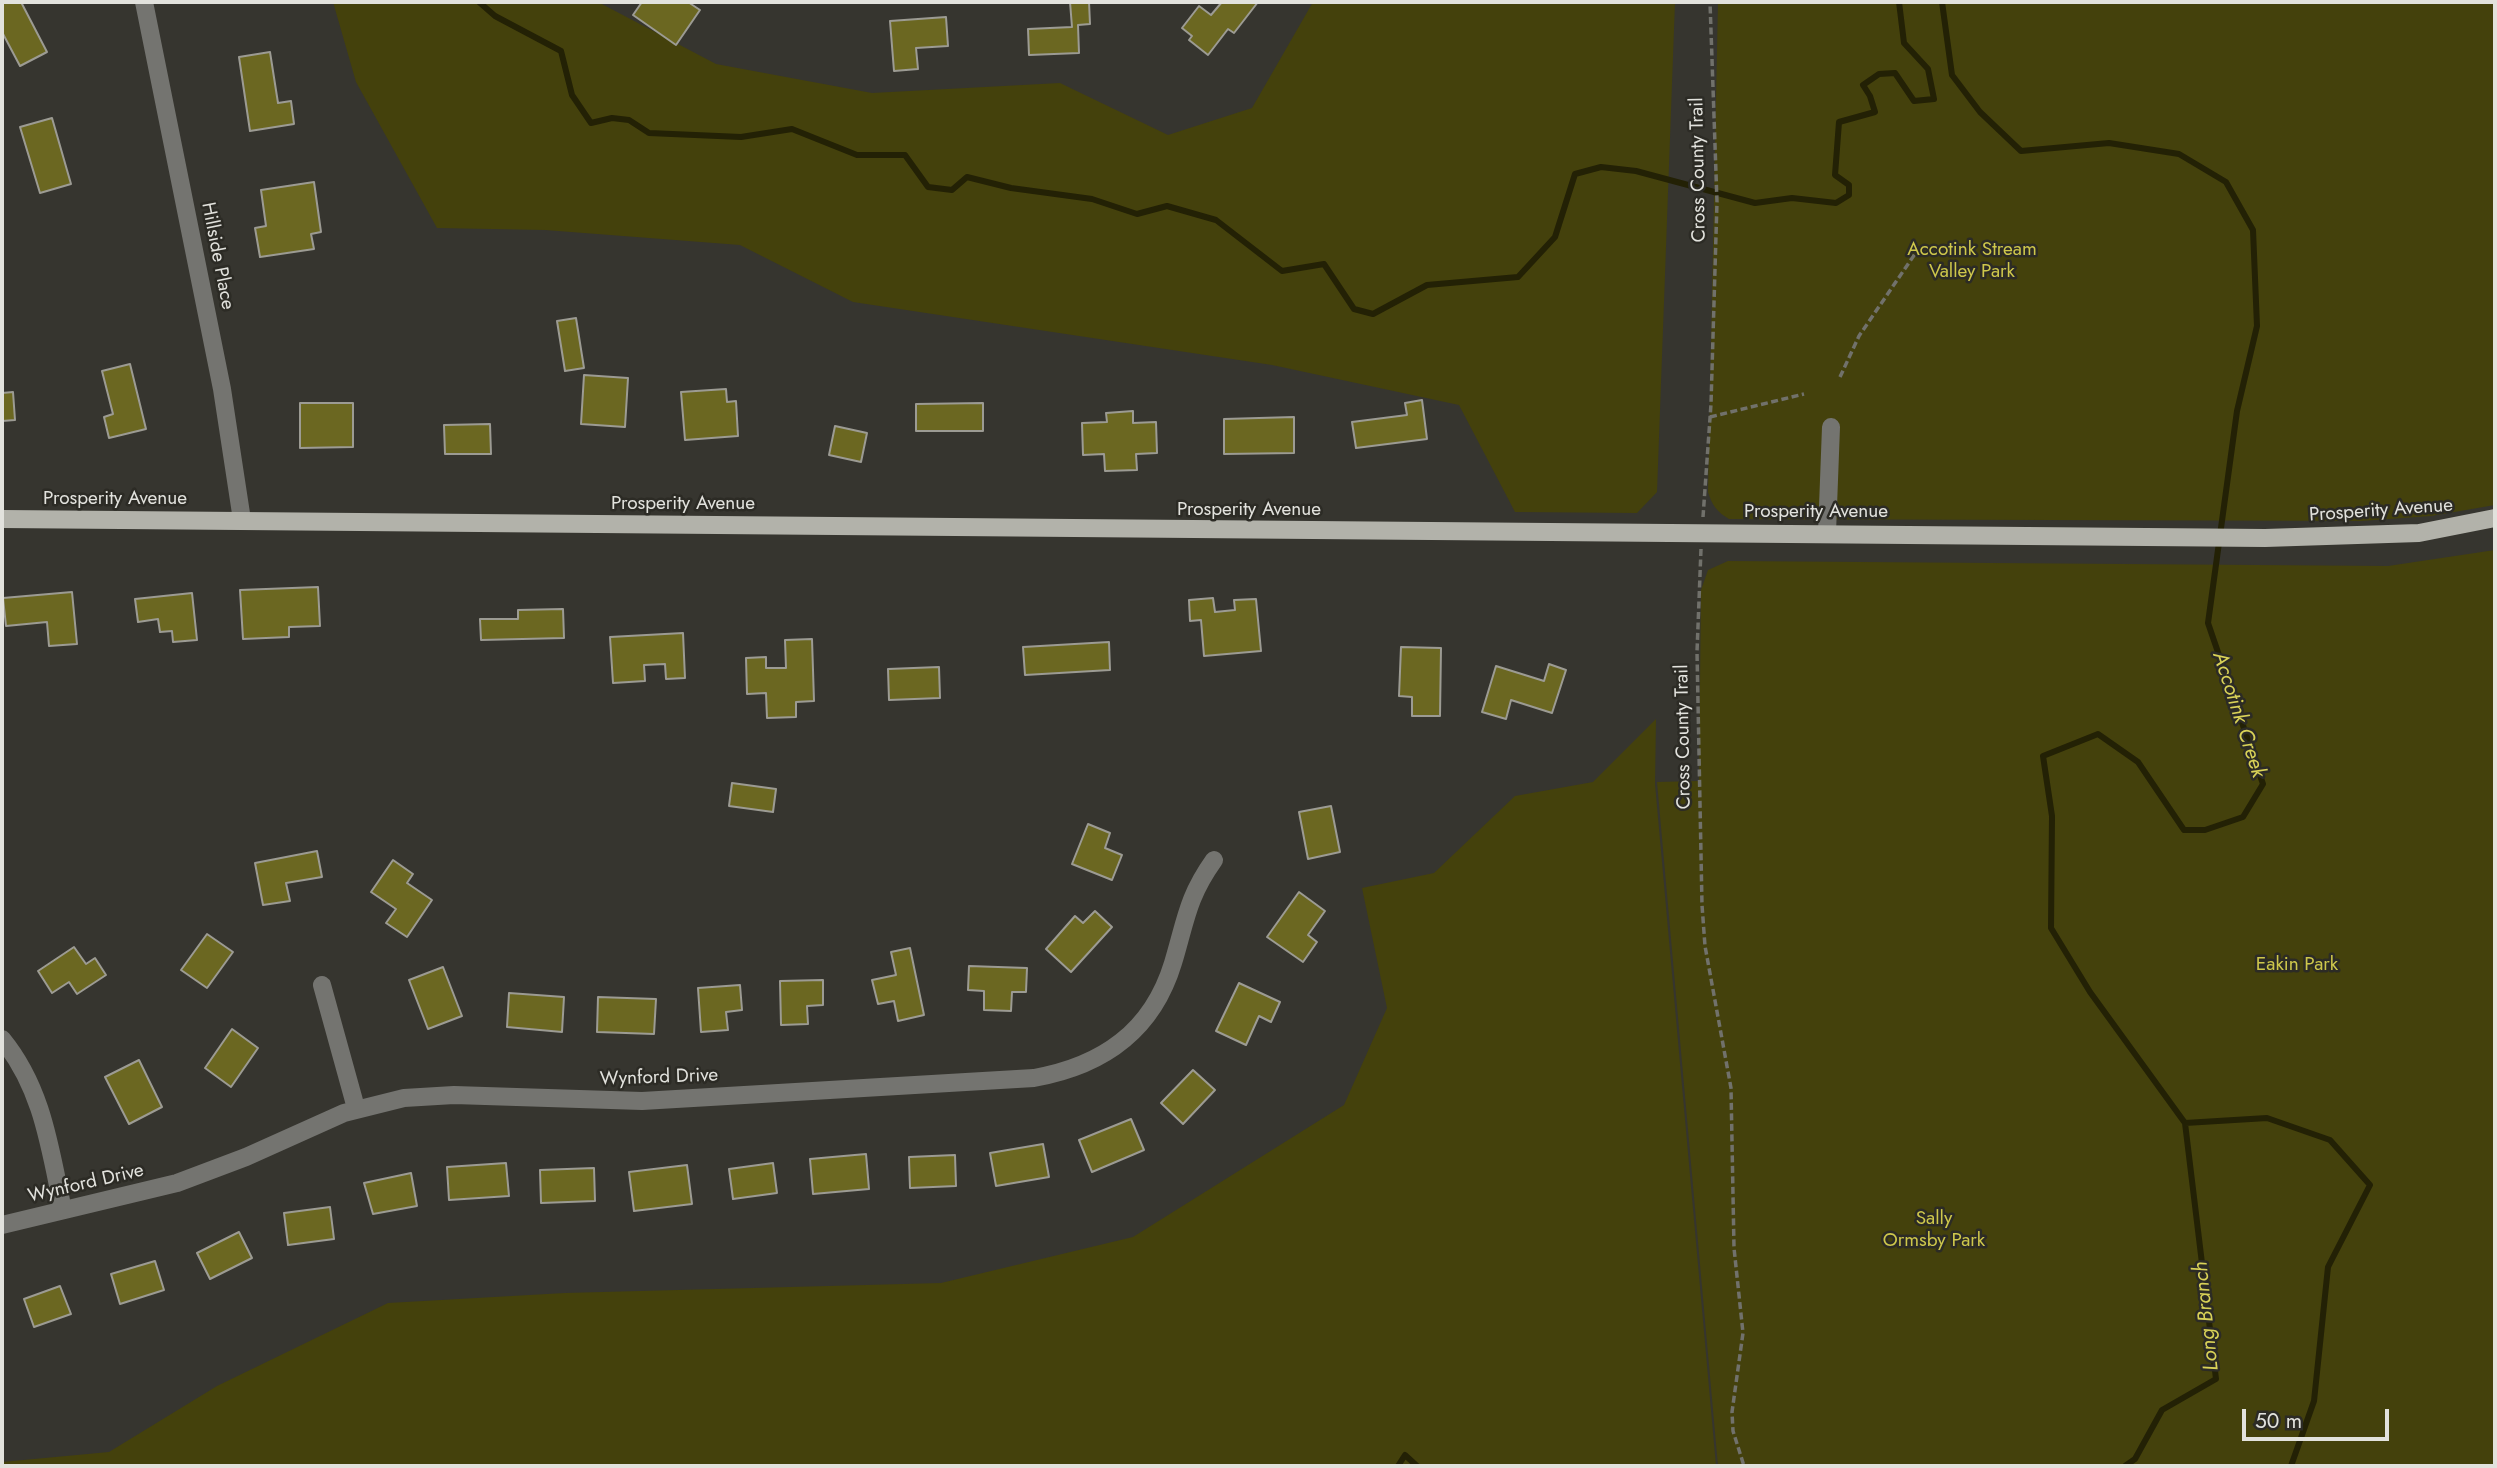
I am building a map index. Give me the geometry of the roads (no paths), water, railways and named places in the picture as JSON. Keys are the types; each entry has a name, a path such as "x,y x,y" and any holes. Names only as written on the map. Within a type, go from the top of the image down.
{"main road":[{"name":"Prosperity Avenue","path":"2,519 2265,538 2419,533 2495,518"}],"street":[{"name":"Hillside Place","path":"144,2 222,389 242,520"},
{"path":"1827,533 1831,427"},
{"name":"Wynford Drive","path":"2,1225 177,1183 356,1108 404,1098 454,1095 642,1101 1034,1078 1064,1073 1105,1054 1128,1037 1147,1016 1162,992 1173,962 1186,907 1214,860"},
{"path":"322,985 356,1108"},
{"path":"2,1040 17,1057 40,1102 64,1210"}],"waterway":[{"path":"479,2 495,16 561,51 572,95 591,123 612,118 629,120 649,133 741,137 792,129 857,155 905,155 928,187 952,190 967,177 1011,188 1092,199 1137,214 1167,206 1216,220 1282,271 1324,264 1354,309 1373,314 1427,285 1518,277 1555,237 1575,174 1601,167 1636,171 1755,203 1792,198 1836,203 1849,195 1849,185 1835,175 1839,122 1875,112 1863,85 1879,74 1895,73 1914,101 1934,99 1928,69 1904,43 1899,2"},
{"name":"Accotink Creek","path":"1942,2 1952,75 1980,112 2021,151 2109,143 2179,154 2226,182 2253,230 2257,326 2237,411 2208,623 2263,784 2243,817 2205,830 2184,830 2138,762 2098,734 2043,756 2052,816 2051,928 2090,992 2185,1123 2267,1118 2330,1140 2370,1185 2328,1267 2314,1401 2291,1466"},
{"name":"Long Branch","path":"2125,1466 2135,1459 2162,1410 2216,1379 2185,1123"},
{"name":"Long Branch","path":"1398,1466 1405,1455 1417,1466"}],"park label":[{"name":"Accotink Stream Valley Park","path":"1972,261"},
{"name":"Eakin Park","path":"2297,965"},
{"name":"Sally Ormsby Park","path":"1934,1230"}]}
